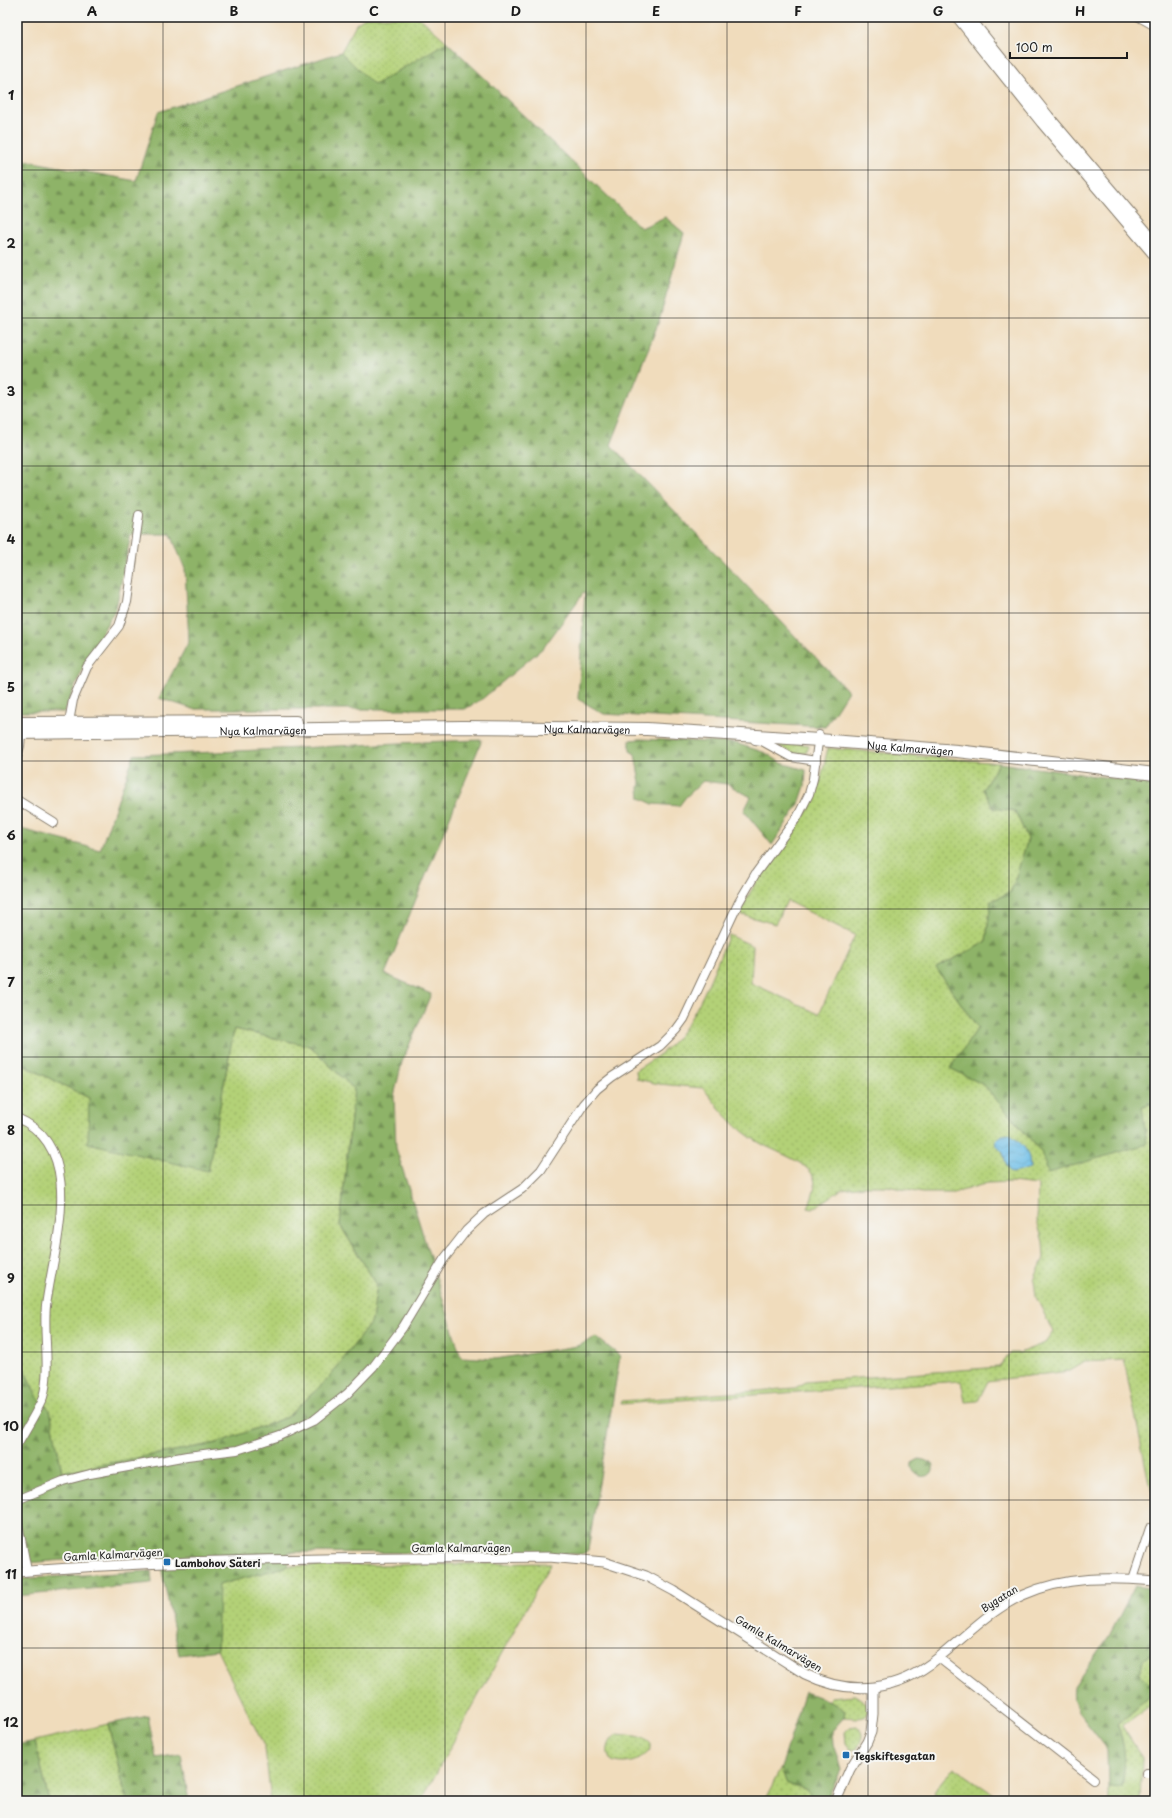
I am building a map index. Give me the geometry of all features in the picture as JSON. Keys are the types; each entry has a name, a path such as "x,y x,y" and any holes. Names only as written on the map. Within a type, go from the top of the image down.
{"main road":[{"path":"958,17 1042,122 1155,255"},
{"path":"968,17 1048,117 1155,243"},
{"name":"Nya Kalmarvägen","path":"18,729 69,722 464,721 648,724 973,747 1155,768"},
{"name":"Nya Kalmarvägen","path":"18,729 463,727 647,729 819,737 987,754 1155,774"}],"street":[{"path":"1140,17 1155,26"},
{"path":"69,722 73,700 87,667 121,620 127,602 139,515"},
{"path":"17,756 20,746 18,729"},
{"path":"730,734 762,741 791,757 816,761"},
{"path":"17,1500 63,1481 84,1476 187,1456 237,1450 274,1438 314,1420 347,1394 386,1352 444,1259 466,1231 484,1214 522,1189 541,1170 584,1104 597,1089 612,1077 660,1046 676,1030 692,1005 739,902 756,873 798,816 809,794 819,737"},
{"path":"17,800 54,823"},
{"path":"17,1118 28,1122 44,1136 54,1155 61,1185 61,1214 46,1307 46,1372 43,1397 17,1445"},
{"path":"17,1518 28,1571"},
{"path":"1133,1579 1150,1528"},
{"name":"Gamla Kalmarvägen","path":"17,1572 92,1565 221,1560 541,1557 590,1560 632,1570 659,1582 790,1665 815,1679 838,1686 873,1688"},
{"name":"Bygatan","path":"873,1688 906,1679 939,1658 974,1627 1004,1605 1024,1594 1067,1582 1091,1578 1155,1581"},
{"path":"939,1658 1094,1779"},
{"path":"836,1801 850,1769 867,1742 873,1714 873,1688"},
{"path":"1146,1773 1155,1773"}],"green space":[{"path":"366,17 419,17 447,42 373,86 341,52 356,24"},
{"path":"447,42 641,228 665,217 684,233 659,321 611,445 848,691 825,727 604,714 578,699 585,591 544,647 482,699 465,709 193,709 159,698 189,641 185,569 171,534 131,534 116,608 87,659 64,712 17,712 17,159 136,181 158,112 341,52 374,85"},
{"path":"640,739 735,743 766,753 781,763 806,770 805,786 799,804 772,845 744,811 751,797 727,784 703,781 685,798 679,806 653,804 640,798 640,782 635,754 630,751 630,740"},
{"path":"766,739 809,745 809,747 806,753 794,754"},
{"path":"482,740 385,974 431,994 402,1062 394,1096 396,1148 461,1357 496,1359 577,1346 596,1337 620,1356 588,1550 583,1554 288,1552 288,1566 219,1585 217,1650 179,1655 158,1552 17,1564 17,1366 23,1368 38,1398 50,1410 62,1472 217,1443 287,1417 329,1378 372,1321 377,1285 340,1225 354,1089 310,1046 234,1029 208,1171 88,1143 89,1098 17,1062 17,828 100,850 134,755"},
{"path":"828,748 999,763 983,789 993,808 1015,811 1028,839 1011,892 991,901 986,942 936,968 978,1028 950,1068 984,1085 1041,1152 1142,1106 1155,1103 1155,1495 1150,1488 1124,1360 1084,1362 1069,1371 988,1381 978,1401 965,1402 961,1381 621,1404 622,1401 795,1388 806,1382 999,1367 1011,1353 1019,1353 1045,1343 1053,1332 1036,1297 1034,1280 1044,1258 1043,1242 1037,1221 1038,1185 1011,1182 988,1183 954,1193 922,1193 887,1186 864,1186 842,1189 813,1209 808,1208 815,1185 811,1172 798,1162 760,1143 743,1132 728,1118 703,1088 659,1084 637,1079 636,1070 653,1059 678,1036 696,1010 729,935 753,946 751,983 819,1014 855,935 787,901 775,924 739,914 766,865 797,827 810,807 819,786"},
{"path":"999,763 1155,784 1155,1103 1142,1106 1147,1144 1048,1173 1041,1152 984,1085 950,1068 978,1028 936,968 986,942 991,901 1011,892 1028,839 1015,811 993,808 983,789"},
{"path":"234,1029 310,1046 354,1089 340,1225 377,1285 372,1321 329,1378 287,1417 217,1443 62,1472 50,1410 38,1398 23,1368 17,1366 17,1062 89,1098 208,1171"},
{"path":"919,1459 933,1465 931,1474 923,1476 915,1473 912,1469 912,1463"},
{"path":"551,1563 421,1801 271,1801 265,1748 217,1650 218,1585 288,1566"},
{"path":"151,1571 152,1583 17,1596 17,1579"},
{"path":"1135,1586 1155,1589 1155,1649 1143,1660 1140,1674 1155,1689 1155,1691 1117,1724 1124,1748 1125,1763 1122,1787 1109,1788 1108,1750 1078,1712 1073,1698 1074,1687 1109,1636"},
{"path":"1155,1649 1155,1689 1140,1674 1143,1660"},
{"path":"1155,1691 1155,1702 1122,1726 1142,1757 1140,1801 1109,1801 1109,1788 1122,1787 1123,1779 1123,1748 1117,1724"},
{"path":"805,1692 835,1703 845,1710 844,1717 832,1731 833,1744 841,1770 827,1799 817,1801 807,1791 786,1783 781,1768"},
{"path":"855,1695 865,1702 869,1709 867,1715 861,1718 844,1717 845,1710 829,1701 830,1697"},
{"path":"148,1716 156,1758 181,1754 189,1801 127,1801 108,1724"},
{"path":"108,1724 127,1801 49,1801 35,1741"},
{"path":"857,1726 860,1729 862,1737 857,1749 850,1750 846,1743 845,1732 850,1727"},
{"path":"617,1734 635,1736 644,1739 651,1744 651,1749 643,1757 628,1763 612,1761 608,1754 608,1747 611,1740"},
{"path":"35,1741 49,1801 17,1801 17,1745"},
{"path":"954,1767 1003,1801 943,1801 933,1793"},
{"path":"781,1768 786,1783 807,1791 817,1801 764,1801"}],"water":[{"path":"1009,1134 1027,1151 1030,1168 1011,1173 1006,1164 1003,1153 995,1142 1002,1135"}],"place":[{"name":"Lambohov Säteri","path":"167,1562"},
{"name":"Tegskiftesgatan","path":"846,1755"}]}
